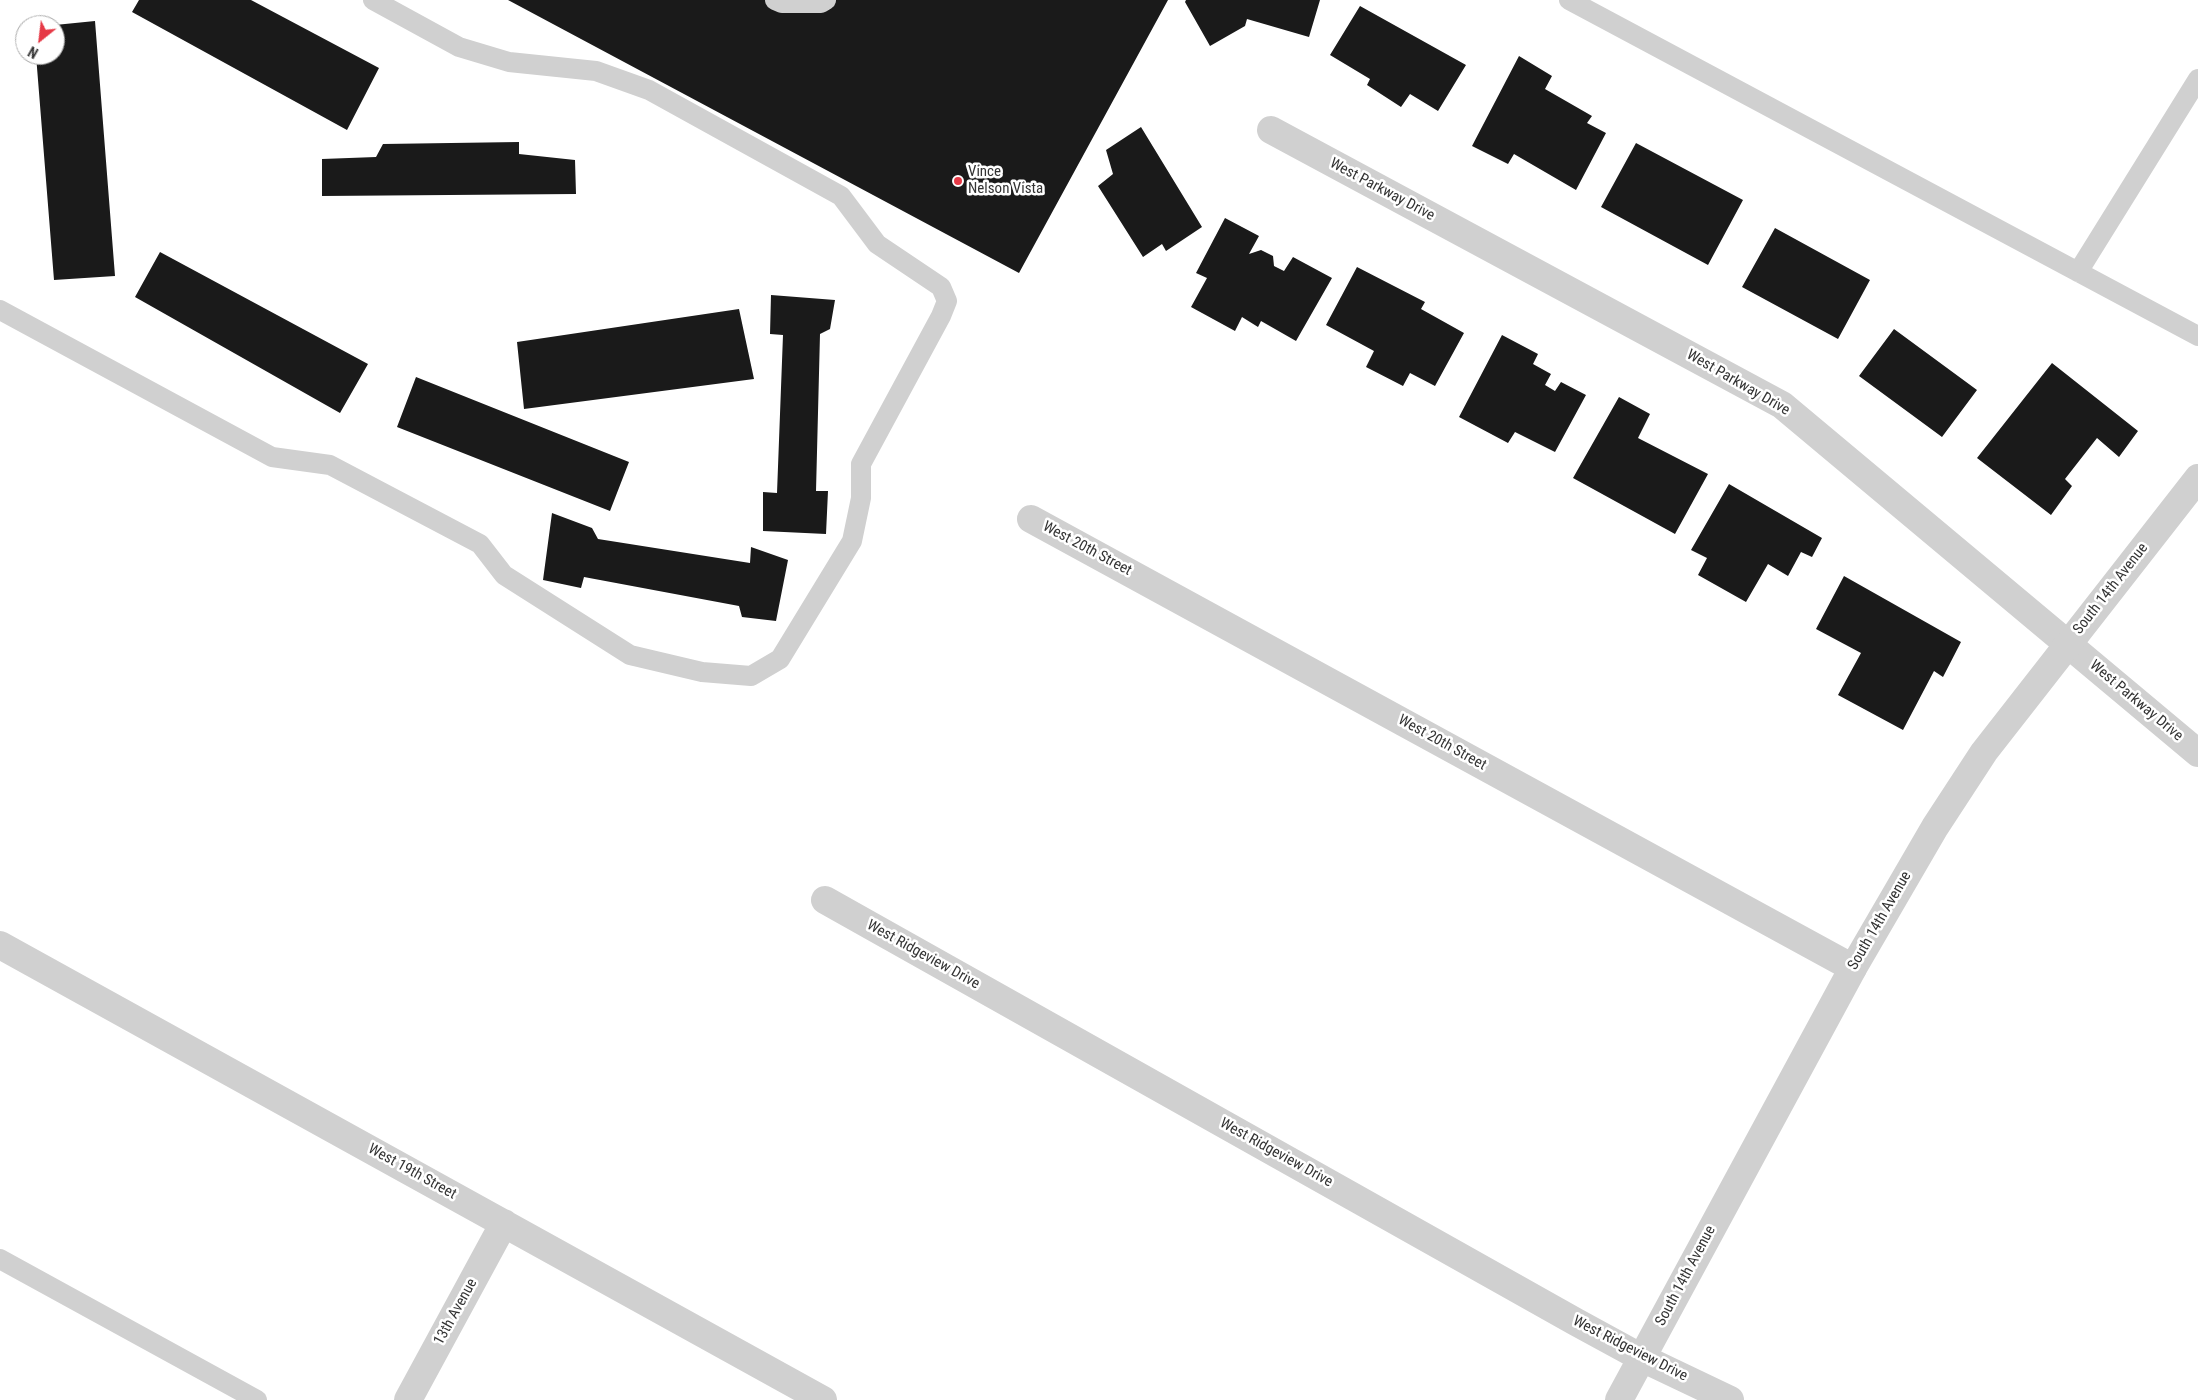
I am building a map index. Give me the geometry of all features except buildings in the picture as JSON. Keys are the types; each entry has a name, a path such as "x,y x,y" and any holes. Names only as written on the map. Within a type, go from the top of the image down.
{"street":[{"name":"West Parkway Drive","path":"1271,130 1782,405 2198,753"},
{"name":"South 14th Avenue","path":"1619,1400 1853,968 1935,826 1984,752 2198,478"},
{"name":"West 20th Street","path":"1031,519 1853,968"},
{"name":"West Ridgeview Drive","path":"824,900 1642,1358 1730,1400"},
{"name":"West 19th Street","path":"0,945 823,1400"},
{"name":"13th Avenue","path":"408,1400 504,1224"}],"lane":[{"path":"0,310 272,457 330,465 480,544 504,576 630,655 702,672 751,676 780,659 852,541 861,498 861,464 941,316 947,301 940,287 877,244 841,196 650,90 596,71 509,62 459,48 373,0"},
{"path":"775,0 782,3 821,3 826,0"},
{"path":"1569,0 2198,336"},
{"path":"2078,272 2198,79"},
{"path":"0,1259 257,1400"}],"place":[{"name":"Vince Nelson Vista","path":"958,181"}]}
